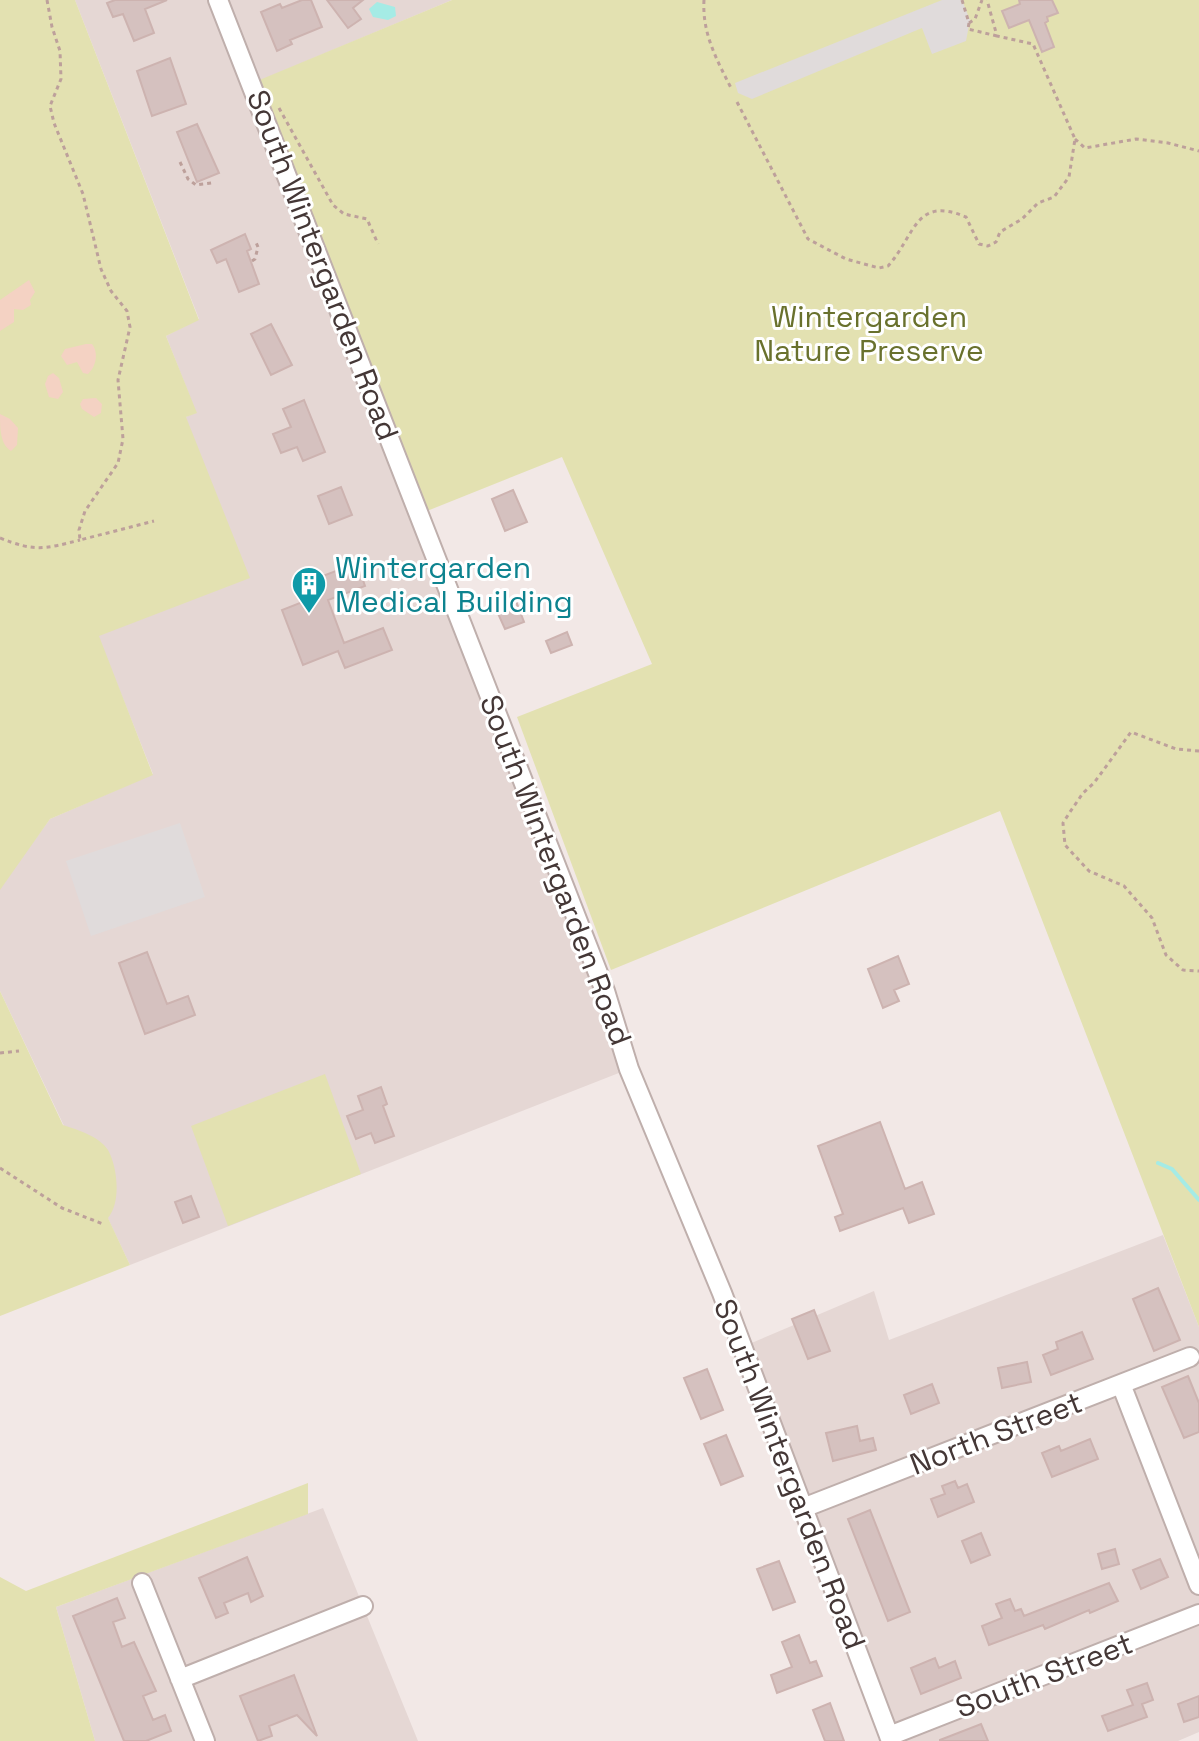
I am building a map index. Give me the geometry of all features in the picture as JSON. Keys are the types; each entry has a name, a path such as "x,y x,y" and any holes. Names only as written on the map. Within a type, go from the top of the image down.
{"street":[{"name":"South Wintergarden Road","path":"218,0 600,976 629,1069 722,1293 890,1738"},
{"name":"North Street","path":"803,1508 1190,1357"},
{"path":"1121,1384 1199,1585"},
{"path":"142,1583 205,1741"},
{"path":"180,1679 363,1606"},
{"name":"South Street","path":"890,1738 1199,1614"}],"path":[{"path":"47,0 60,51 61,79 50,106 54,123 83,194 101,269 111,291 127,311 130,327 118,380 123,439 118,463 85,511 79,530 80,540"},
{"path":"704,0 707,36 732,90"},
{"path":"962,0 968,29 1033,44 1075,139 1085,148 1136,139 1199,151"},
{"path":"969,23 975,19 984,0"},
{"path":"984,0 997,36"},
{"path":"737,102 808,239 846,259 879,268 888,266 897,256 907,237 929,212 942,209 966,217 979,244 988,246 996,242 1000,232 1022,219 1038,203 1054,197 1069,177 1075,139"},
{"path":"278,107 333,205 344,214 367,219 378,244"},
{"path":"180,162 188,179 196,185 212,183"},
{"path":"252,261 258,247 255,240"},
{"path":"0,538 41,550 154,521"},
{"path":"1199,751 1176,749 1131,732 1063,823 1065,845 1089,871 1124,886 1152,918 1166,955 1183,970 1199,971"},
{"path":"0,1053 19,1051"},
{"path":"0,1168 62,1208 103,1224"}],"shaded area":[{"path":"75,0 452,0 247,86 409,518 420,513 629,1069 130,1265 0,991 0,887 50,819 153,774 98,636 186,417 196,412 166,336 199,319"},
{"path":"942,0 962,0 970,20 966,41 932,54 922,28 752,99 738,93 735,83"},
{"path":"180,823 205,897 91,936 66,861"},
{"path":"1163,1235 1199,1327 1199,1732 1178,1741 893,1741 742,1347 874,1291 889,1340"},
{"path":"323,1508 418,1741 95,1741 56,1607"}],"green space":[{"path":"0,0 75,0 199,320 166,336 197,413 186,417 250,578 99,636 153,775 50,819 0,890"},
{"name":"Wintergarden Nature Preserve","path":"452,0 1199,0 1199,1327 1000,811 611,970 517,717 652,664 562,457 427,511 257,81"},
{"path":"0,991 63,1125 94,1137 108,1150 117,1185 115,1204 108,1218 130,1265 0,1316"},
{"path":"325,1074 361,1174 228,1226 191,1126"},
{"path":"308,1483 308,1514 56,1607 95,1741 0,1741 0,1577 26,1591"}],"sand":[{"path":"29,280 35,292 30,300 31,305 23,310 14,309 14,322 0,331 0,300"},
{"path":"92,344 96,356 88,374 83,373 77,362 67,365 61,356 65,349"},
{"path":"53,373 59,378 63,392 58,399 49,397 45,384"},
{"path":"96,398 102,404 101,413 94,417 80,404 83,399"},
{"path":"0,414 18,428 17,445 11,451 3,440"}],"water":[{"path":"377,2 395,7 396,16 388,20 373,17 369,9"}],"building":[{"path":"115,0 167,0 145,9 154,33 134,41 123,14 113,17 107,3"},
{"path":"311,0 322,27 290,40 292,44 277,51 261,12"},
{"path":"327,0 363,0 353,8 361,19 348,28"},
{"path":"1019,0 1052,0 1058,13 1047,17 1045,23 1054,47 1042,52 1029,20 1009,28 1002,11 1020,4"},
{"path":"170,58 186,104 152,116 137,71"},
{"path":"197,124 219,173 197,182 177,132"},
{"path":"245,234 251,249 247,251 259,284 239,292 226,259 217,263 211,250"},
{"path":"271,324 292,365 271,375 251,334"},
{"path":"304,400 325,452 303,461 297,447 281,453 273,434 291,427 283,409"},
{"path":"341,487 352,515 329,524 318,496"},
{"path":"513,490 527,522 505,531 492,499"},
{"name":"Wintergarden Medical Building","path":"357,563 365,586 328,600 344,643 383,628 392,650 345,668 338,651 303,665 282,610 318,596 312,580"},
{"path":"516,601 524,622 505,629 496,609"},
{"path":"567,632 572,645 551,653 546,641"},
{"path":"147,952 167,1004 188,996 195,1015 145,1034 119,963"},
{"path":"898,956 909,984 894,990 899,1001 883,1008 868,969"},
{"path":"381,1087 387,1104 383,1106 394,1136 375,1143 371,1133 356,1139 347,1116 363,1110 358,1096"},
{"path":"880,1122 905,1189 922,1182 934,1214 909,1223 903,1208 840,1231 835,1217 843,1214 818,1146"},
{"path":"191,1196 199,1217 183,1223 175,1202"},
{"path":"1158,1288 1180,1340 1154,1351 1133,1299"},
{"path":"814,1310 830,1351 808,1359 792,1319"},
{"path":"1082,1332 1093,1359 1051,1375 1043,1355 1058,1349 1056,1342"},
{"path":"1027,1362 1031,1382 1002,1388 998,1368"},
{"path":"707,1369 723,1410 701,1419 684,1378"},
{"path":"1188,1376 1199,1403 1199,1432 1184,1438 1162,1387"},
{"path":"932,1384 939,1403 911,1414 904,1395"},
{"path":"857,1426 860,1441 873,1438 876,1450 833,1461 826,1433"},
{"path":"726,1435 743,1476 721,1485 704,1444"},
{"path":"1090,1439 1098,1459 1052,1477 1042,1453 1059,1446 1061,1451"},
{"path":"955,1481 958,1488 967,1484 974,1502 938,1517 931,1499 945,1494 942,1486"},
{"path":"870,1510 910,1612 888,1621 848,1519"},
{"path":"981,1533 990,1555 971,1563 962,1541"},
{"path":"1115,1549 1119,1564 1102,1569 1098,1554"},
{"path":"247,1557 263,1596 251,1602 248,1593 224,1603 228,1613 216,1618 199,1578"},
{"path":"1160,1559 1168,1577 1141,1589 1133,1570"},
{"path":"779,1561 795,1602 773,1610 757,1569"},
{"path":"1109,1583 1118,1601 1045,1629 1043,1625 989,1645 982,1626 1002,1618 996,1604 1010,1599 1015,1611 1021,1609 1024,1616"},
{"path":"117,1598 125,1618 113,1622 122,1647 134,1642 156,1691 143,1696 153,1720 165,1715 171,1731 146,1741 124,1741 73,1616"},
{"path":"799,1635 810,1663 816,1661 822,1676 777,1693 771,1675 792,1667 782,1642"},
{"path":"935,1658 939,1668 955,1661 961,1678 921,1694 911,1668"},
{"path":"294,1675 317,1736 297,1715 269,1726 272,1736 258,1741 240,1696"},
{"path":"1147,1683 1153,1700 1142,1704 1147,1717 1108,1731 1102,1716 1133,1705 1127,1690"},
{"path":"1199,1696 1199,1717 1184,1722 1178,1704"},
{"path":"830,1703 844,1741 825,1741 813,1710"},
{"path":"981,1724 988,1741 940,1741 940,1740"}],"waterway":[{"path":"1158,1163 1172,1169 1199,1200"}],"place":[{"name":"Wintergarden Medical Building","path":"309,615"}]}
